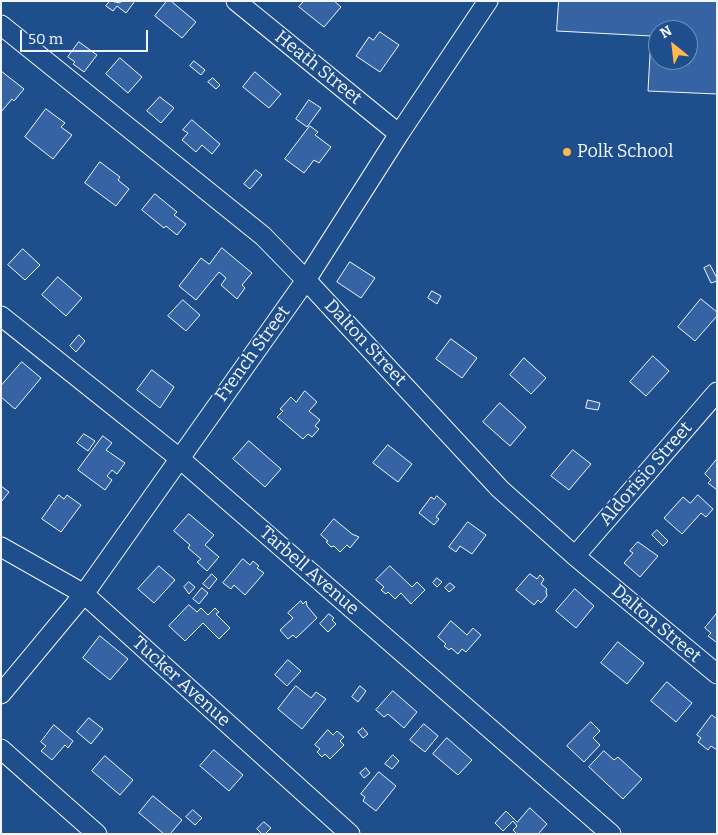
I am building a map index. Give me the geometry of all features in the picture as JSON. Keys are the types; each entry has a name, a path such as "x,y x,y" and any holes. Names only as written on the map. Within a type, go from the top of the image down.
{"street":[{"name":"Heath Street","path":"236,1 399,134"},
{"name":"French Street","path":"1,694 84,594 306,280 399,134 488,1"},
{"name":"Dalton Street","path":"1,26 263,236 500,490 575,556 717,674"},
{"name":"Tarbell Avenue","path":"1,316 179,458 611,834"},
{"name":"Aldorisio Street","path":"575,556 717,392"},
{"name":"Tucker Avenue","path":"1,547 84,594 350,834"},
{"path":"1,749 97,834"}],"building":[{"path":"110,1 120,3 121,1 135,1 126,13 117,6 113,11 106,6"},
{"path":"167,1 171,1 196,22 182,38 155,16"},
{"path":"304,1 334,1 341,7 324,27 299,7"},
{"path":"559,1 717,1 717,94 648,91 649,70 698,70 698,20 648,20 648,36 557,31"},
{"path":"380,32 399,45 380,72 356,56 369,37 373,40"},
{"path":"79,42 97,55 84,72 73,64 75,62 68,57"},
{"path":"120,58 142,77 128,93 106,74"},
{"path":"194,61 205,70 201,75 190,66"},
{"path":"1,71 24,89 1,112"},
{"path":"255,72 281,94 269,108 243,87"},
{"path":"213,78 220,85 216,89 208,82"},
{"path":"160,97 174,108 161,123 147,111"},
{"path":"309,100 321,108 307,127 296,119"},
{"path":"46,109 65,123 61,127 72,135 53,159 25,137"},
{"path":"192,120 220,144 212,154 202,145 196,152 182,140 188,133 183,130"},
{"path":"310,126 318,132 315,135 331,147 319,163 314,160 304,173 285,159"},
{"path":"100,162 120,177 118,180 129,189 116,206 85,183"},
{"path":"256,170 262,175 250,189 244,184"},
{"path":"155,194 177,212 174,215 186,224 177,235 166,226 164,228 142,210"},
{"path":"222,248 252,273 242,285 245,288 237,299 221,285 226,278 219,272 196,300 179,286 201,258 209,264"},
{"path":"23,249 40,265 25,280 8,265"},
{"path":"350,262 375,278 361,298 337,282"},
{"path":"710,265 717,278 717,281 711,283 704,268"},
{"path":"58,277 82,298 66,316 42,295"},
{"path":"432,291 441,296 437,304 428,298"},
{"path":"701,299 717,312 717,316 695,341 678,327"},
{"path":"183,300 200,315 186,331 168,316"},
{"path":"79,335 85,341 76,352 70,346"},
{"path":"451,339 477,358 462,378 436,359"},
{"path":"653,356 669,371 646,396 630,382"},
{"path":"524,358 546,378 531,394 510,375"},
{"path":"22,362 41,378 15,409 1,397 1,386"},
{"path":"152,370 174,387 160,408 137,390"},
{"path":"305,391 317,402 309,411 320,420 315,426 319,429 312,437 308,434 303,439 277,417 283,411 280,409 291,397 296,402"},
{"path":"588,400 600,403 598,410 586,408"},
{"path":"500,403 526,427 510,446 483,422"},
{"path":"84,434 95,441 88,451 77,443"},
{"path":"103,436 112,443 106,450 125,463 117,474 112,470 107,476 112,480 105,490 78,470"},
{"path":"249,441 281,469 265,487 233,459"},
{"path":"388,445 412,464 398,482 373,463"},
{"path":"573,450 591,464 569,490 551,476"},
{"path":"717,459 717,490 708,483 711,480 705,474"},
{"path":"1,486 9,492 1,502"},
{"path":"59,495 64,499 67,495 81,505 61,532 42,519"},
{"path":"698,495 713,509 706,517 701,513 682,534 664,518 683,497 690,503"},
{"path":"437,496 446,504 436,517 439,519 434,525 419,513 431,497 434,499"},
{"path":"189,514 214,535 205,545 219,557 207,571 197,562 201,559 188,548 190,545 174,531"},
{"path":"334,519 352,534 359,537 350,548 347,545 340,552 334,546 331,547 326,542 328,541 321,535"},
{"path":"468,522 486,535 472,554 460,546 456,552 449,547"},
{"path":"657,530 668,541 663,546 652,535"},
{"path":"638,542 658,556 640,577 624,563 633,553 630,551"},
{"path":"243,559 250,565 253,561 259,566 257,568 264,573 245,595 234,585 231,589 223,583"},
{"path":"159,566 175,580 154,603 138,589"},
{"path":"390,566 412,587 417,582 425,590 411,604 401,593 395,599 388,592 386,594 381,590 384,587 376,580"},
{"path":"212,574 217,579 209,589 203,584"},
{"path":"530,574 537,579 540,575 544,579 541,584 547,589 547,596 541,603 538,600 534,605 516,590"},
{"path":"437,578 442,582 437,587 433,583"},
{"path":"189,582 195,587 189,594 184,587"},
{"path":"450,583 455,587 449,592 445,588"},
{"path":"202,588 208,593 199,604 193,599"},
{"path":"575,589 594,606 576,628 556,611"},
{"path":"301,601 303,604 306,601 307,606 317,618 296,638 293,635 288,639 280,630 293,618 288,613"},
{"path":"189,605 197,612 201,608 208,615 215,608 219,612 216,614 230,628 219,639 203,623 185,641 169,626"},
{"path":"717,613 716,642 708,636 711,633 705,628"},
{"path":"329,614 334,618 332,620 336,624 328,632 320,624"},
{"path":"451,621 467,635 473,628 481,635 466,652 462,649 458,654 451,648 449,650 444,646 446,644 438,637"},
{"path":"100,636 128,659 110,680 83,658"},
{"path":"618,642 644,663 627,684 601,663"},
{"path":"288,660 301,671 287,686 275,675"},
{"path":"667,682 692,703 676,722 651,701"},
{"path":"296,686 311,698 316,692 326,699 302,729 278,709"},
{"path":"360,686 366,691 358,702 352,697"},
{"path":"393,691 417,712 404,728 388,714 384,717 376,710"},
{"path":"712,715 717,719 717,750 711,746 708,750 698,742 701,738 697,735"},
{"path":"89,718 103,729 91,744 77,732"},
{"path":"591,722 600,731 593,738 600,745 584,762 567,746"},
{"path":"424,724 438,736 425,752 410,740"},
{"path":"54,725 73,741 68,748 65,745 52,760 41,751 46,746 41,742"},
{"path":"363,728 368,734 363,738 358,732"},
{"path":"328,730 333,735 337,731 344,737 340,741 344,745 330,759 325,754 322,757 317,752 320,749 315,745"},
{"path":"447,738 472,760 458,775 433,754"},
{"path":"214,750 243,775 229,791 200,766"},
{"path":"604,751 614,760 618,757 642,779 623,799 589,767"},
{"path":"393,755 399,761 392,769 385,764"},
{"path":"105,756 133,780 120,795 92,771"},
{"path":"366,768 370,773 364,778 360,773"},
{"path":"379,772 396,786 376,811 363,801 365,797 361,794"},
{"path":"153,796 182,820 170,834 164,834 139,813"},
{"path":"530,808 547,824 538,834 517,834 513,830 517,826 513,821 503,831 495,823 506,811 517,822"},
{"path":"193,810 202,818 195,825 186,817"},
{"path":"264,822 271,828 265,834 262,834 257,829"}],"place":[{"name":"Polk School","path":"567,152"}]}
